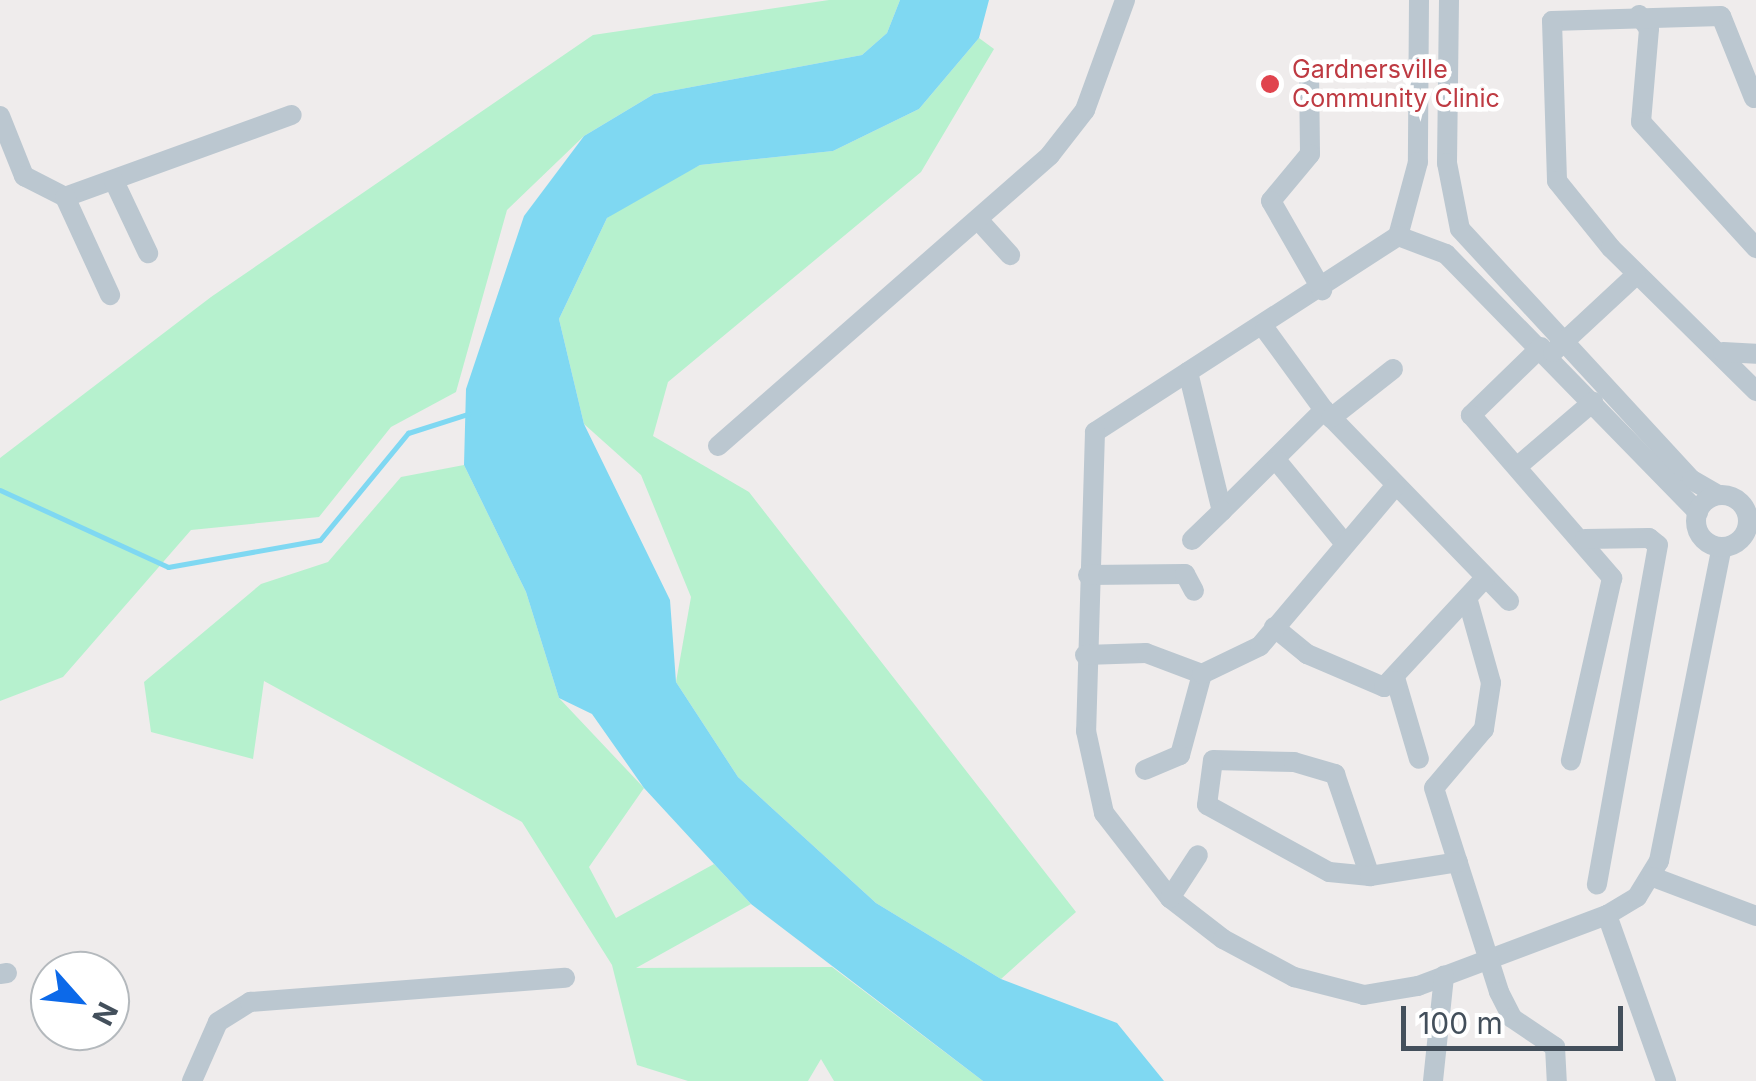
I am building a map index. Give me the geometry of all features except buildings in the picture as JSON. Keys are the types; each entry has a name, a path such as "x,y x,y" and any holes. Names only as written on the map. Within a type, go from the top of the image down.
{"street":[{"path":"718,446 982,224 1085,110 1125,0"},
{"path":"1419,0 1418,162 1398,236 1264,329 1094,432 1085,655 1094,794 1170,898 1306,982 1390,995 1607,916 1653,877 1722,548"},
{"path":"1398,236 1446,254 1550,349 1692,480 1746,510 1750,538 1722,548 1701,536 1698,512 1593,402 1550,349 1460,228 1446,162 1449,0"},
{"path":"1755,94 1721,16 1550,8 1552,165 1569,200 1636,275 1723,352 1756,391"},
{"path":"1639,15 1649,30 1641,122 1756,248"},
{"path":"1309,72 1310,154 1271,200 1322,290"},
{"path":"66,197 292,115"},
{"path":"0,116 24,176 66,197 110,295"},
{"path":"1418,162 1446,162"},
{"path":"114,181 148,253"},
{"path":"982,224 1010,255"},
{"path":"1446,254 1460,228"},
{"path":"1571,760 1612,578 1585,539 1472,415 1636,275"},
{"path":"1264,329 1328,414 1510,601"},
{"path":"1723,352 1756,354"},
{"path":"1192,540 1328,414 1393,370"},
{"path":"1188,372 1222,511"},
{"path":"1518,466 1593,402"},
{"path":"1277,461 1342,540"},
{"path":"1085,655 1146,653 1202,674 1244,660 1342,540 1395,486"},
{"path":"1698,512 1725,496 1756,506"},
{"path":"1585,539 1649,538 1658,546 1597,885"},
{"path":"1088,576 1185,574 1194,591"},
{"path":"1274,627 1372,686 1396,681 1486,578"},
{"path":"1468,601 1490,683 1484,729 1434,788 1512,1018 1555,1047 1557,1081"},
{"path":"1180,755 1202,674"},
{"path":"1396,681 1419,759"},
{"path":"1146,770 1180,755 1294,762 1335,774 1370,876"},
{"path":"1213,760 1207,805 1329,872 1370,876 1458,862"},
{"path":"1170,898 1198,855"},
{"path":"1653,877 1756,916"},
{"path":"1607,916 1666,1081"},
{"path":"1433,1081 1444,976"},
{"path":"192,1081 218,1022 250,1002 565,978"}],"green space":[{"path":"829,0 900,0 887,33 862,55 654,94 584,136 507,210 456,392 391,427 319,517 191,530 63,677 0,701 0,458 211,297 593,35"},
{"path":"979,38 994,49 921,172 668,382 653,436 749,492 1076,912 1001,979 876,903 738,777 676,682 691,597 641,475 584,424 559,319 607,218 644,192 700,165 833,151 919,109"},
{"path":"464,465 526,592 559,698 644,788 589,867 616,918 714,864 751,904 636,968 832,967 983,1081 834,1081 821,1059 808,1081 688,1081 637,1065 612,965 522,822 264,681 253,759 151,732 144,682 261,584 328,562 401,477"}],"water":[{"path":"900,0 989,0 979,38 919,109 833,151 700,165 607,218 559,319 584,424 670,600 676,682 738,777 876,903 1001,979 1117,1023 1164,1081 983,1081 751,904 644,788 592,714 559,698 526,592 464,465 466,389 524,216 584,136 654,94 862,55 887,33"}],"waterway":[{"path":"0,490 168,567 320,540 408,433 468,414"}],"place":[{"name":"Gardnersville Community Clinic","path":"1270,84"}]}
